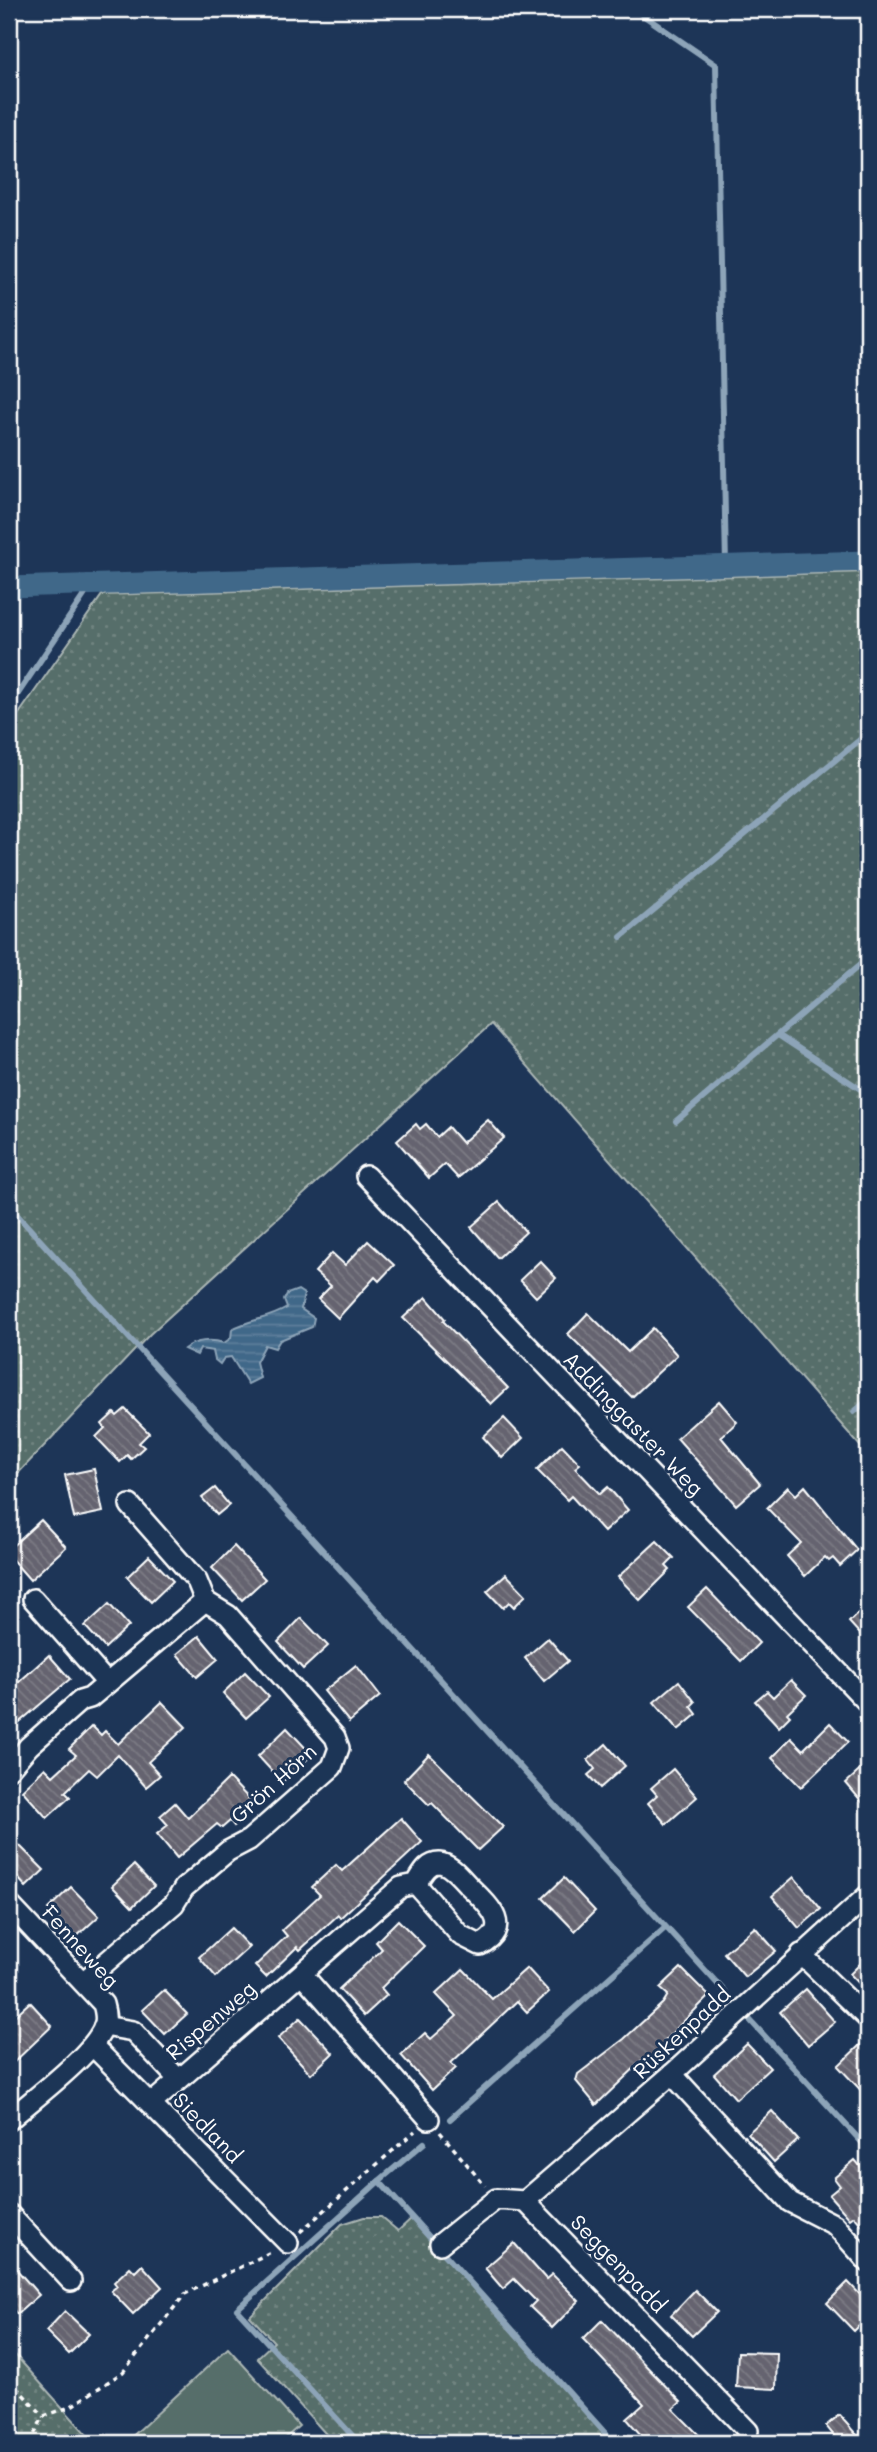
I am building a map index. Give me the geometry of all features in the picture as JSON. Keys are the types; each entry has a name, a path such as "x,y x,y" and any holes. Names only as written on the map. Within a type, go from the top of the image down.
{"street":[{"name":"Addinggaster Weg","path":"366,1176 868,1703"},
{"name":"Grön Hörn","path":"83,1982 174,1904 184,1888 228,1851 249,1840 332,1767 339,1748 329,1727 228,1615 205,1601 197,1581 130,1505"},
{"path":"33,1599 107,1683"},
{"path":"10,1765 80,1701 90,1698 205,1601"},
{"name":"Rispenweg","path":"151,2104 401,1888 416,1884"},
{"name":"Rüskenpadd","path":"526,2201 672,2074 868,1895"},
{"name":"Fenneweg","path":"9,1904 103,2004 104,2026"},
{"path":"801,1954 868,2019"},
{"path":"302,1973 429,2119"},
{"path":"9,2120 93,2046 104,2026"},
{"name":"Siedland","path":"104,2026 133,2031 178,2079"},
{"name":"Siedland","path":"93,2046 288,2244"},
{"path":"672,2074 790,2202 835,2225 868,2262"},
{"path":"440,2244 496,2199 526,2201"},
{"name":"Seggenpadd","path":"526,2201 748,2431"},
{"path":"9,2214 71,2281"}],"path":[{"path":"30,2443 44,2416 70,2407 123,2372 185,2294 288,2244 429,2119"},
{"path":"447,2141 496,2199"},
{"path":"9,2380 44,2416"}],"green space":[{"path":"868,572 868,1455 491,1024 150,1334 9,1483 9,728 102,595"},
{"path":"364,2217 381,2217 398,2231 412,2218 614,2443 334,2443 257,2358 274,2342 250,2316 342,2224"},
{"path":"9,2348 89,2437 81,2443 9,2443"},
{"path":"228,2348 299,2426 280,2443 125,2443"}],"water":[{"path":"298,1290 304,1294 301,1309 314,1318 312,1327 280,1340 275,1348 265,1345 256,1362 260,1378 248,1384 231,1357 224,1358 220,1364 215,1360 213,1351 200,1349 197,1355 184,1349 203,1341 224,1343 231,1338 232,1329 287,1308 284,1300 287,1294"}],"building":[{"path":"488,1120 504,1138 458,1178 445,1164 429,1178 397,1141 416,1124 420,1129 426,1124 437,1137 448,1127 462,1143"},
{"path":"499,1202 526,1232 498,1258 471,1227"},
{"path":"368,1241 394,1265 379,1281 375,1277 338,1318 318,1299 331,1286 315,1272 332,1253 345,1265"},
{"path":"540,1261 556,1278 536,1297 520,1280"},
{"path":"426,1297 445,1319 443,1321 508,1388 491,1404 403,1318"},
{"path":"588,1313 628,1352 653,1328 677,1355 632,1397 568,1334"},
{"path":"719,1401 737,1422 721,1437 760,1484 736,1505 677,1438"},
{"path":"125,1409 149,1433 139,1443 144,1447 131,1459 127,1455 120,1462 96,1437 105,1428 102,1424 114,1413 117,1416"},
{"path":"504,1418 523,1438 502,1458 483,1437"},
{"path":"562,1445 580,1464 575,1468 600,1494 608,1487 628,1510 604,1532 571,1496 567,1500 537,1470"},
{"path":"94,1469 103,1512 74,1518 65,1475"},
{"path":"805,1486 857,1550 840,1566 833,1558 829,1561 825,1557 805,1576 787,1556 801,1543 767,1508 788,1487 796,1495"},
{"path":"215,1488 229,1505 217,1515 202,1498"},
{"path":"41,1520 66,1547 30,1580 9,1556 9,1549"},
{"path":"657,1541 674,1558 666,1566 670,1570 640,1600 618,1577"},
{"path":"234,1546 265,1579 242,1600 212,1568"},
{"path":"149,1556 173,1581 151,1602 127,1577"},
{"path":"506,1574 526,1595 514,1607 509,1602 503,1608 487,1591"},
{"path":"707,1589 759,1643 741,1661 688,1607"},
{"path":"109,1604 129,1626 105,1648 85,1626"},
{"path":"868,1604 868,1643 849,1622"},
{"path":"301,1618 328,1646 303,1669 278,1642"},
{"path":"199,1636 218,1659 197,1677 177,1654"},
{"path":"548,1638 568,1661 544,1681 525,1658"},
{"path":"49,1655 70,1679 9,1731 9,1691"},
{"path":"356,1665 380,1696 349,1722 324,1691"},
{"path":"245,1672 269,1697 246,1718 223,1693"},
{"path":"791,1680 806,1695 787,1713 790,1716 779,1727 755,1701 767,1691 773,1697"},
{"path":"679,1681 695,1702 691,1706 697,1714 678,1730 654,1702"},
{"path":"162,1702 186,1727 148,1762 160,1775 146,1787 118,1755 97,1776 89,1769 65,1792 70,1797 47,1818 22,1790 45,1768 53,1776 76,1755 69,1749 92,1726 101,1735 105,1731 118,1744"},
{"path":"830,1723 848,1742 801,1787 772,1758 791,1738 803,1750"},
{"path":"287,1728 312,1755 282,1782 258,1756"},
{"path":"606,1744 625,1766 600,1788 588,1775 595,1769 588,1760"},
{"path":"429,1754 503,1827 478,1850 432,1803 429,1805 404,1780"},
{"path":"868,1763 868,1809 846,1783"},
{"path":"673,1769 697,1797 666,1824 648,1803 657,1795 651,1788"},
{"path":"229,1778 253,1803 244,1811 246,1814 234,1826 230,1821 222,1828 217,1824 177,1858 157,1834 168,1825 160,1816 175,1803 188,1818"},
{"path":"401,1818 422,1842 340,1918 338,1915 300,1950 297,1947 266,1977 255,1966 287,1936 282,1930 320,1895 312,1887 336,1865 342,1871"},
{"path":"19,1845 44,1870 26,1887 9,1868 9,1855"},
{"path":"134,1865 154,1886 132,1907 112,1886"},
{"path":"794,1877 821,1909 799,1928 772,1896"},
{"path":"564,1878 595,1911 575,1931 543,1898"},
{"path":"71,1887 99,1916 75,1938 48,1909"},
{"path":"398,1920 424,1946 381,1988 387,1995 364,2016 339,1989 382,1949 376,1942"},
{"path":"755,1927 776,1951 745,1977 724,1953"},
{"path":"231,1928 249,1947 216,1977 199,1957"},
{"path":"868,1956 868,1993 850,1974"},
{"path":"527,1968 549,1992 527,2012 517,2001 451,2063 456,2068 432,2090 401,2055 425,2033 431,2039 457,2016 436,1994 463,1969 492,1999"},
{"path":"681,1968 709,1996 664,2041 668,2046 647,2065 643,2060 596,2105 576,2081 578,2074 624,2039 663,2003 668,1995 660,1988"},
{"path":"806,1989 835,2022 808,2045 780,2012"},
{"path":"164,1990 187,2014 165,2034 142,2010"},
{"path":"30,2002 52,2026 9,2067 9,2021"},
{"path":"300,2018 333,2053 311,2074 278,2038"},
{"path":"747,2044 770,2068 736,2099 714,2074"},
{"path":"861,2044 868,2053 868,2098 838,2066"},
{"path":"772,2111 798,2140 774,2162 748,2133"},
{"path":"855,2160 868,2175 868,2232 854,2216 850,2219 829,2195 840,2186 834,2178"},
{"path":"514,2243 546,2279 552,2274 579,2301 552,2328 530,2307 536,2301 514,2279 503,2289 485,2268"},
{"path":"142,2265 162,2287 133,2314 111,2291 117,2286 114,2282 130,2267 135,2272"},
{"path":"17,2270 39,2295 17,2314 9,2304 9,2277"},
{"path":"848,2282 868,2303 868,2317 854,2331 827,2303"},
{"path":"695,2290 717,2312 692,2336 671,2315"},
{"path":"65,2311 89,2334 69,2354 46,2331"},
{"path":"602,2320 681,2402 673,2409 707,2443 648,2443 627,2419 644,2404 583,2339"},
{"path":"738,2352 777,2353 776,2389 736,2387"},
{"path":"839,2415 864,2443 840,2443 826,2426"}],"waterway":[{"path":"634,9 716,65 726,566"},
{"path":"9,587 868,561"},
{"path":"9,707 91,585"},
{"path":"621,937 868,733"},
{"path":"676,1121 868,958"},
{"path":"778,1035 868,1094"},
{"path":"9,1206 726,1993"},
{"path":"854,1412 868,1400"},
{"path":"450,2119 665,1928"},
{"path":"749,2019 868,2149"},
{"path":"424,2143 379,2181 614,2443"},
{"path":"359,2443 237,2309 379,2181"}]}
